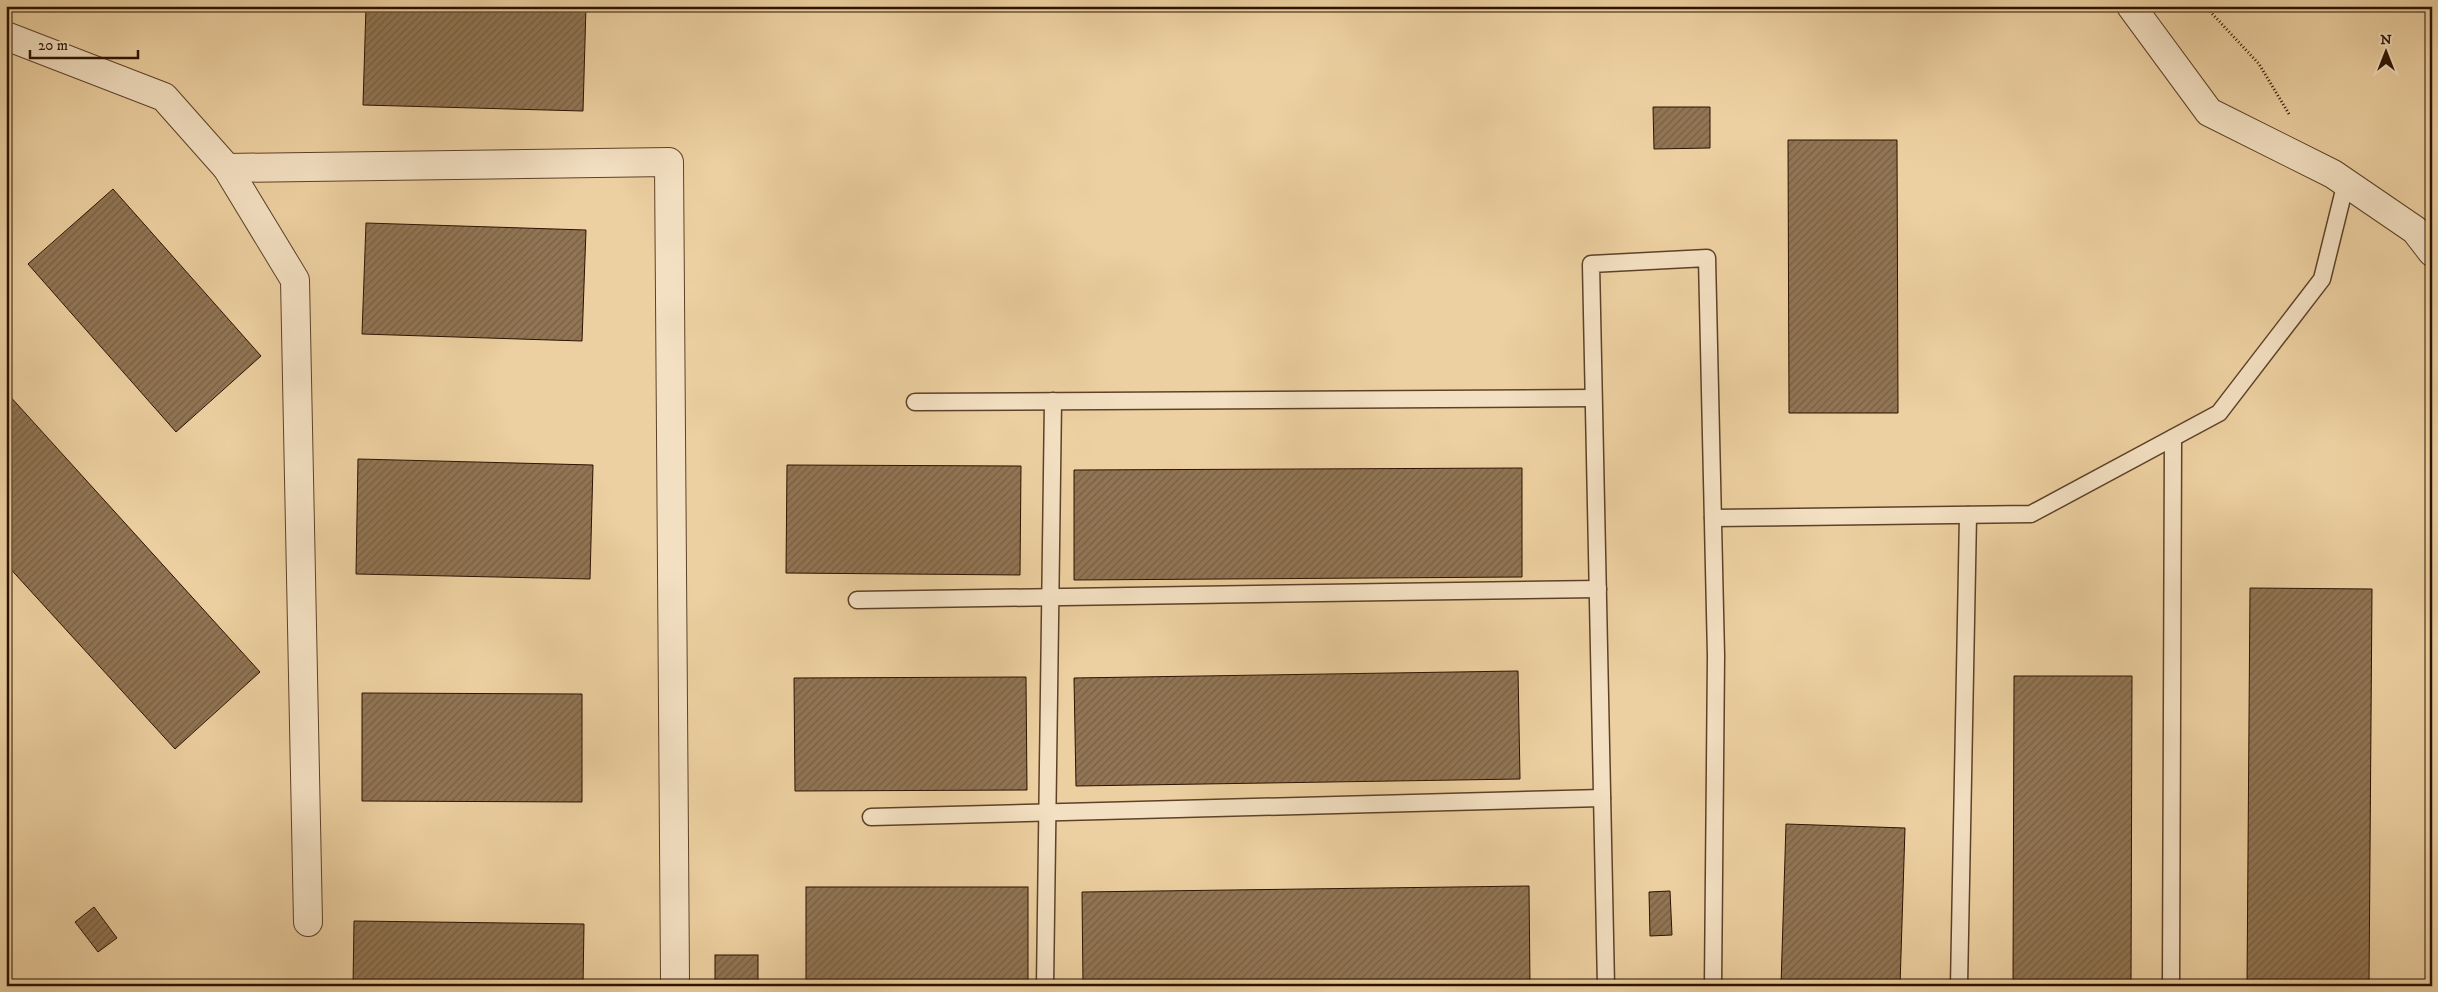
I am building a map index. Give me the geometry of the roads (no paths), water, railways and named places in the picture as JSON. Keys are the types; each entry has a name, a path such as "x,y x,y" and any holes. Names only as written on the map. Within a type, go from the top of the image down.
{"street":[{"path":"2131,6 2209,112 2346,182 2415,230 2432,252"},
{"path":"6,36 164,97 227,168 295,280 308,922"},
{"path":"227,168 669,162 675,978"}],"lane":[{"path":"1713,518 2031,514 2219,412 2322,279 2346,182"},
{"path":"1606,986 1591,264 1707,258 1716,656 1713,986"},
{"path":"915,402 1594,398"},
{"path":"1045,986 1053,401"},
{"path":"2171,986 2173,438"},
{"path":"1959,986 1968,515"},
{"path":"857,600 1598,589"},
{"path":"872,818 1602,798"}]}
